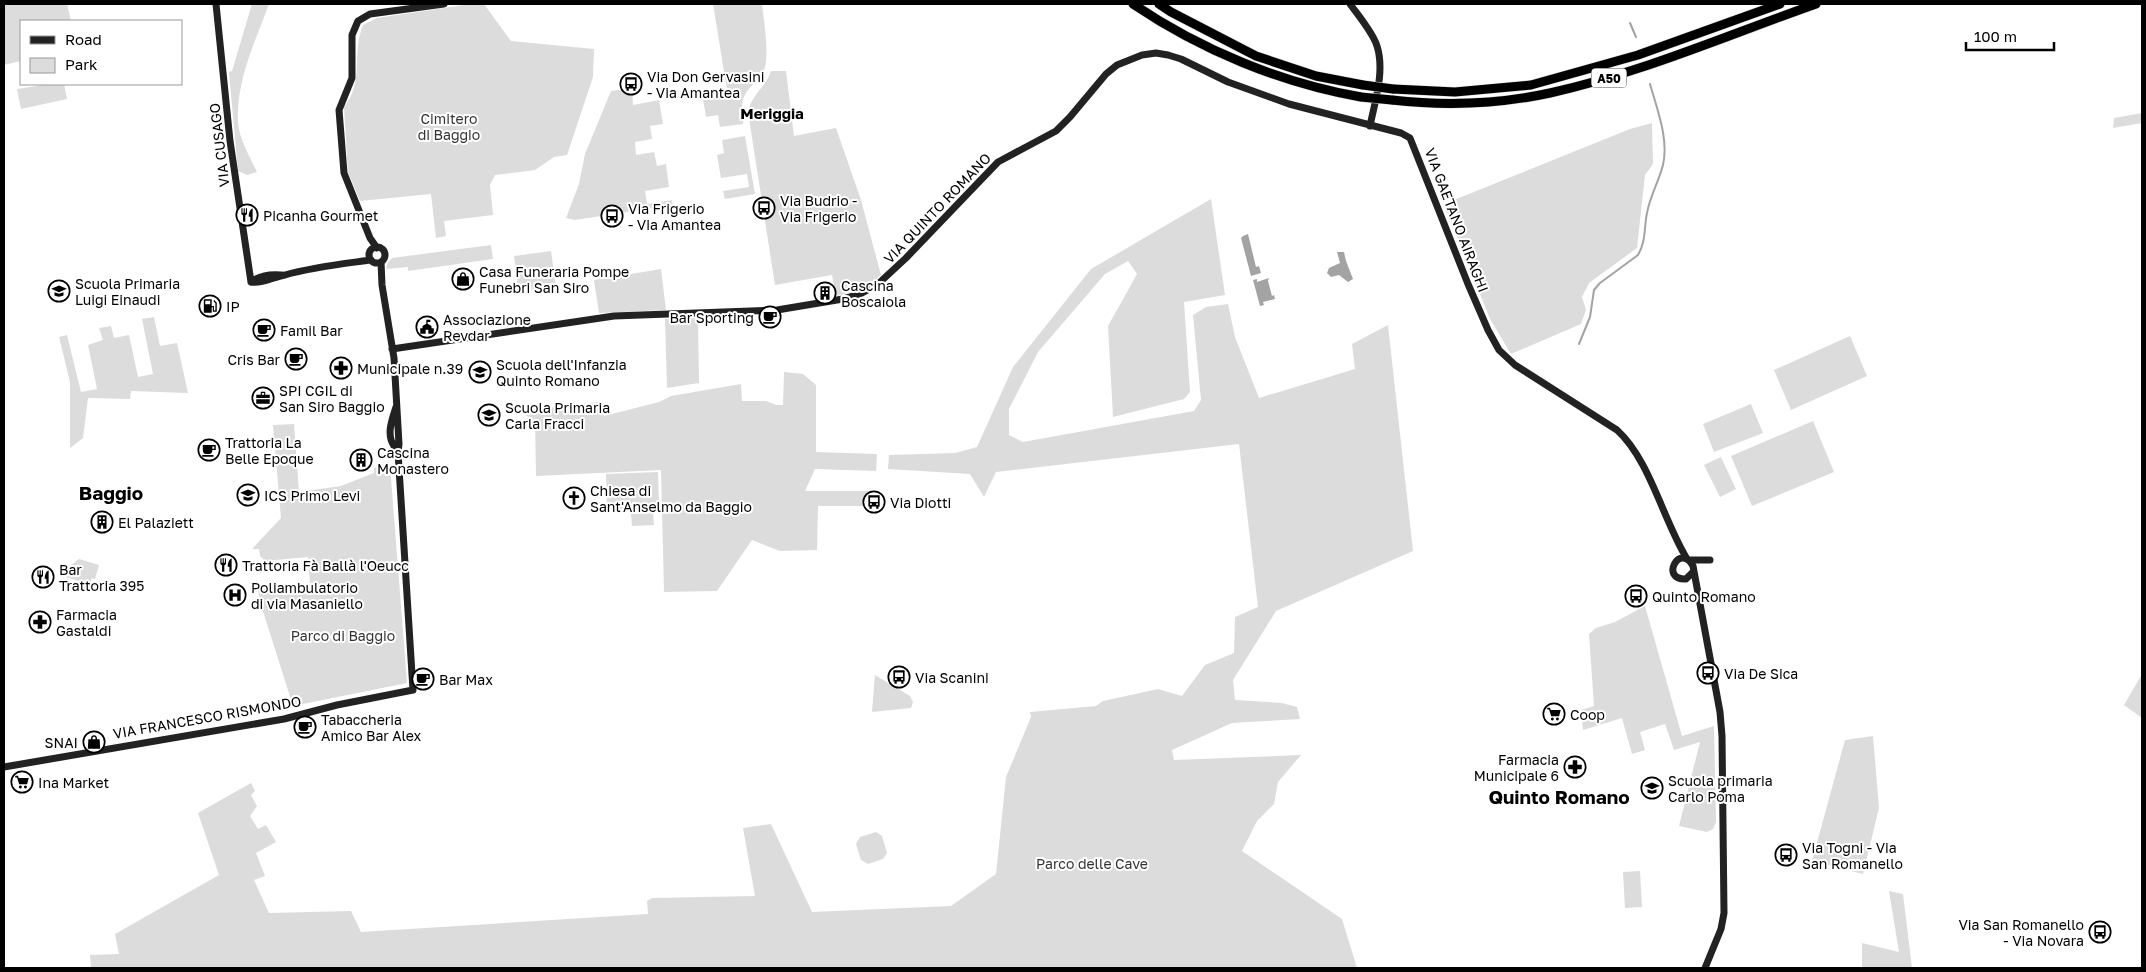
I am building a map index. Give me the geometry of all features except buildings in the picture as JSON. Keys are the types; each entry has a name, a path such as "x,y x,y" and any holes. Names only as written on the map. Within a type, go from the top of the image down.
{"highway":[{"name":"A50","path":"1133,4 1162,24 1246,64 1315,87 1362,97 1431,103 1466,103 1549,93 1610,78 1816,4"},
{"name":"A50","path":"1159,4 1256,56 1316,76 1393,89 1455,92 1531,85 1638,55 1780,4"}],"street":[{"name":"VIA CUSAGO","path":"216,4 230,141 251,282 265,281 282,275 373,258"},
{"path":"373,258 385,254 377,248 370,238 345,176 339,110 352,78 352,35 358,21 370,14 444,4"},
{"path":"1350,4 1377,44 1379,55 1379,76 1370,126"},
{"name":"VIA QUINTO ROMANO","path":"392,349 614,316 777,310 843,299 862,293 878,284 906,258 998,162 1056,131 1116,65 1142,55 1156,53 1174,57 1228,82 1289,104 1370,126"},
{"name":"VIA GAETANO AIRAGHI","path":"1370,126 1401,133 1410,138 1413,143 1471,292 1488,330 1505,357 1625,437 1639,459 1678,545"},
{"path":"370,238 373,258 382,285 392,349"},
{"path":"373,258 377,248"},
{"name":"VIA FRANCESCO RISMONDO","path":"4,767 284,719 337,704 413,690 396,420 397,405 392,349"},
{"path":"1678,545 1694,571 1722,725 1723,922 1705,968"},
{"path":"1678,545 1677,560 1673,566 1674,573 1679,578 1686,579 1699,595"},
{"path":"1677,560 1708,561 1686,579"}],"green space":[{"path":"4,4 67,4 71,20 20,20 20,61 4,65"},
{"path":"252,4 269,4 243,77 238,107 240,135 257,172 247,175 238,171 229,72 232,71"},
{"name":"Cimitero di Baggio","path":"471,4 484,4 511,41 594,49 593,77 567,155 554,157 535,170 495,175 490,185 493,215 444,221 446,236 436,238 431,194 360,201 348,172 344,107 354,87 358,46 363,25 377,18"},
{"path":"713,4 762,4 766,36 765,67 747,91 743,100 743,124 720,127 718,115 706,117 702,93 727,90"},
{"path":"771,71 786,71 794,136 836,128 861,200 881,275 871,283 854,291 836,296 832,275 775,285 748,112 752,101 766,82"},
{"path":"43,85 64,85 67,99 21,109 17,89"},
{"path":"632,88 633,105 659,100 663,124 650,126 652,139 635,142 636,155 654,152 657,166 666,164 669,187 645,191 647,204 672,200 673,205 575,220 566,218 579,184 585,154 611,91"},
{"path":"2142,113 2142,123 2113,128 2114,118"},
{"path":"1652,123 1653,164 1645,175 1637,248 1589,283 1582,297 1586,310 1581,324 1511,354 1490,319 1444,204 1630,129"},
{"path":"745,136 755,194 725,199 723,191 749,187 747,174 721,178 717,155 724,153 722,140"},
{"name":"Parco delle Cave","path":"1211,199 1225,295 1184,302 1190,392 1184,399 1113,417 1108,326 1137,274 1128,261 1105,274 1038,352 1009,409 1009,435 1023,442 1194,411 1201,400 1193,315 1206,307 1228,304 1235,337 1259,398 1355,369 1352,344 1388,325 1413,551 1276,611 1233,680 1235,700 1282,703 1297,707 1300,719 1232,723 1172,750 1174,760 1301,755 1278,782 1274,804 1257,821 1242,851 1342,919 1357,968 91,968 90,955 119,954 115,934 219,875 198,813 251,783 255,791 251,795 257,806 250,816 258,829 266,825 276,842 256,853 265,876 254,880 269,913 351,911 361,932 648,914 647,901 652,898 755,896 743,828 771,824 812,912 951,906 996,874 1006,777 1031,717 1030,712 1096,706 1103,701 1158,689 1182,696 1205,665 1234,653 1235,617 1258,607 1239,444 996,472 984,497 970,474 888,469 889,455 955,453 977,447 1013,367 1091,269"},
{"path":"491,245 493,259 408,271 408,267 386,269 388,262 392,258"},
{"path":"551,251 556,288 532,291 531,287 518,289 514,256"},
{"path":"661,269 666,310 599,313 594,280"},
{"path":"154,317 160,346 177,343 188,393 131,391 130,399 88,398 83,438 70,448 70,382 59,337 67,335 81,392 97,389 88,345 103,340 99,328 111,326 114,338 129,335 138,377 153,374 142,319"},
{"path":"698,318 699,383 667,388 665,319"},
{"path":"1850,336 1867,376 1791,410 1774,370"},
{"path":"784,372 803,374 816,385 816,452 877,454 876,471 815,469 805,491 874,491 872,506 818,506 817,550 780,551 752,540 717,591 664,592 661,470 536,476 535,420 523,414 523,411 599,402 604,416 659,402 671,396 741,384 742,401 766,401 776,405 783,405"},
{"path":"1751,404 1763,433 1714,452 1703,424"},
{"path":"1813,421 1834,472 1752,506 1731,456"},
{"name":"Parco di Baggio","path":"294,424 299,492 341,486 374,473 374,468 388,466 391,478 407,683 293,706 258,590 310,584 308,557 265,561 260,556 259,549 252,549 281,518 273,425"},
{"path":"1721,457 1736,489 1720,497 1704,465"},
{"path":"658,472 659,507 607,509 606,474"},
{"path":"653,513 654,525 632,526 631,514"},
{"path":"79,559 99,565 95,579 92,578 90,584 58,575"},
{"path":"1645,606 1682,736 1714,726 1716,822 1713,829 1707,832 1679,826 1700,742 1674,750 1665,724 1640,732 1645,750 1632,754 1622,718 1583,730 1581,710 1594,706 1589,634 1596,628 1615,622"},
{"path":"2142,674 2142,718 2124,705"},
{"path":"875,675 910,696 913,702 911,708 872,712"},
{"path":"1873,736 1879,808 1863,874 1812,861 1845,740"},
{"path":"876,832 882,836 887,853 883,859 868,864 861,860 856,844 860,837"},
{"path":"1640,871 1642,907 1625,908 1623,872"},
{"path":"1889,891 1903,894 1912,968 1862,968 1862,943 1899,952"}],"shaded area":[{"path":"1248,234 1256,267 1259,266 1261,273 1251,276 1241,238"},
{"path":"1337,252 1344,252 1353,279 1348,282 1339,275 1331,277 1327,273 1329,268 1340,263"},
{"path":"1269,278 1272,296 1274,295 1275,299 1263,302 1264,305 1260,306 1253,280 1257,279 1257,282"}],"waterway":[{"path":"1630,23 1636,37"},
{"path":"1579,344 1590,317 1594,290 1600,283 1638,255 1641,250 1648,207 1663,165 1664,155 1661,124 1650,84"}],"place":[{"name":"Via Don Gervasini - Via Amantea","path":"631,84"},
{"name":"Via Budrio - Via Frigerio","path":"764,208"},
{"name":"Picanha Gourmet","path":"247,215"},
{"name":"Via Frigerio - Via Amantea","path":"612,216"},
{"name":"Casa Funeraria Pompe Funebri San Siro","path":"463,279"},
{"name":"Scuola Primaria Luigi Einaudi","path":"59,291"},
{"name":"Cascina Boscaiola","path":"825,293"},
{"name":"IP","path":"210,306"},
{"name":"Bar Sporting","path":"770,317"},
{"name":"Associazione Revdar","path":"427,327"},
{"name":"Famil Bar","path":"264,330"},
{"name":"Cris Bar","path":"296,359"},
{"name":"Municipale n.39","path":"341,368"},
{"name":"Scuola dell'Infanzia Quinto Romano","path":"480,372"},
{"name":"SPI CGIL di San Siro Baggio","path":"263,398"},
{"name":"Scuola Primaria Carla Fracci","path":"489,415"},
{"name":"Trattoria La Belle Epoque","path":"209,450"},
{"name":"Cascina Monastero","path":"361,460"},
{"name":"ICS Primo Levi","path":"248,495"},
{"name":"Chiesa di Sant'Anselmo da Baggio","path":"574,498"},
{"name":"Via Diotti","path":"874,502"},
{"name":"El Palaziett","path":"102,522"},
{"name":"Trattoria Fà Ballà l'Oeucc","path":"226,565"},
{"name":"Bar Trattoria 395","path":"43,577"},
{"name":"Poliambulatorio di via Masaniello","path":"235,595"},
{"name":"Quinto Romano","path":"1636,596"},
{"name":"Farmacia Gastaldi","path":"40,622"},
{"name":"Via De Sica","path":"1708,673"},
{"name":"Via Scanini","path":"899,677"},
{"name":"Bar Max","path":"423,679"},
{"name":"Coop","path":"1554,714"},
{"name":"Tabaccheria Amico Bar Alex","path":"305,727"},
{"name":"SNAI","path":"94,742"},
{"name":"Farmacia Municipale 6","path":"1575,767"},
{"name":"Ina Market","path":"22,782"},
{"name":"Scuola primaria Carlo Poma","path":"1652,788"},
{"name":"Via Togni - Via San Romanello","path":"1786,855"},
{"name":"Via San Romanello - Via Novara","path":"2100,932"}],"district":[{"name":"Meriggia","path":"772,113"},
{"name":"Baggio","path":"111,492"},
{"name":"Quinto Romano","path":"1559,796"}]}
